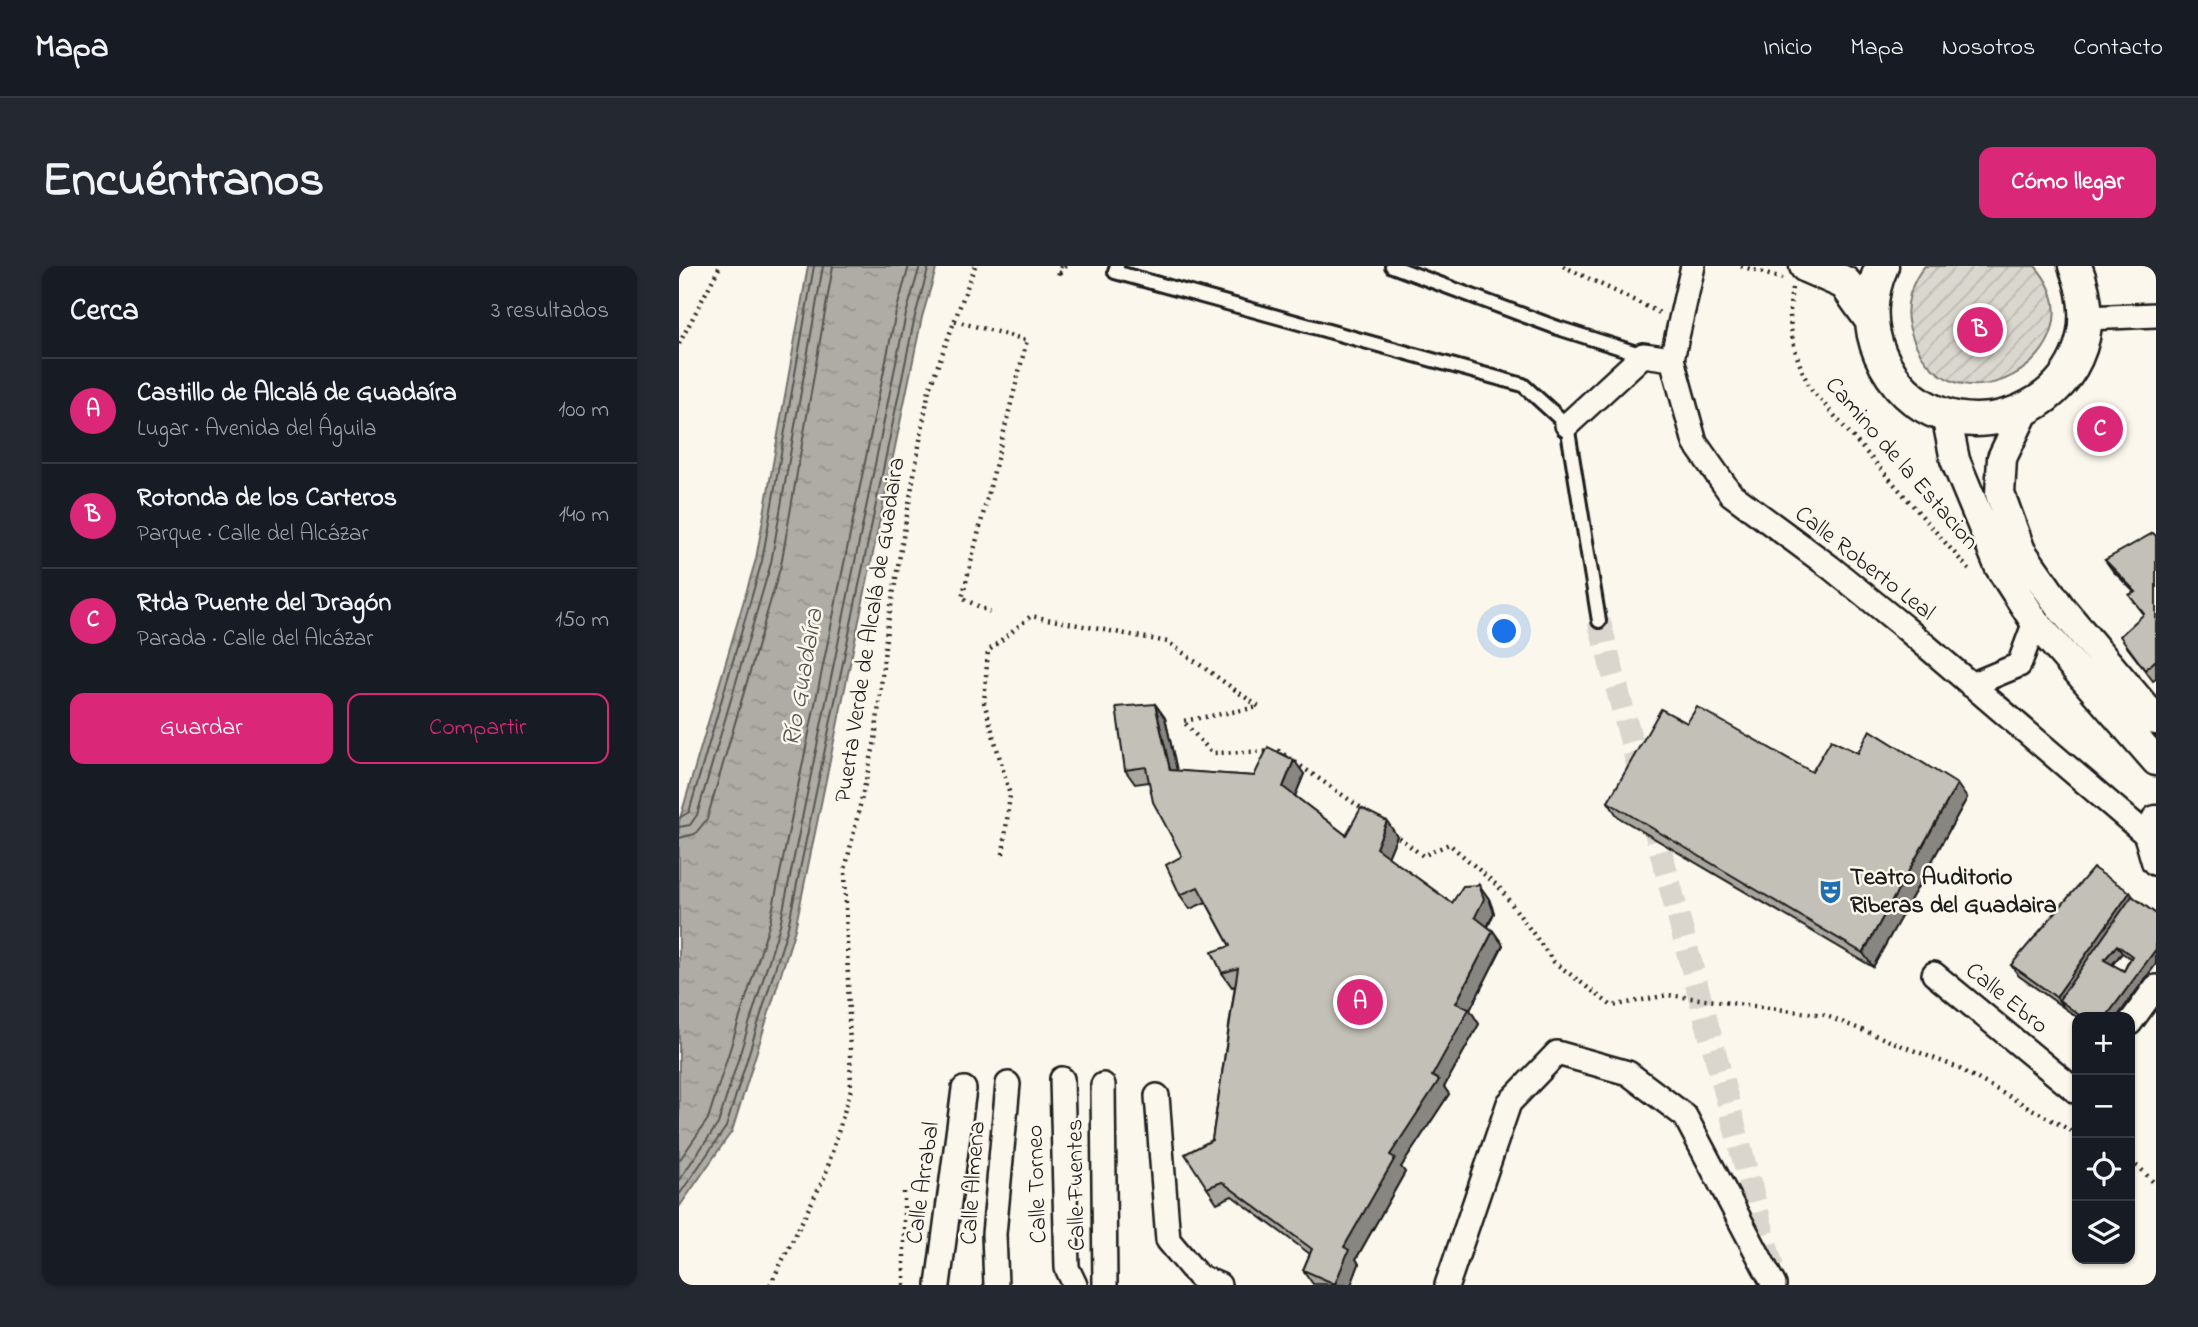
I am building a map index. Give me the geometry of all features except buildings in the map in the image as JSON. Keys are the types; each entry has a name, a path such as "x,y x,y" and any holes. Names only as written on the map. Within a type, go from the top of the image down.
{"main road":[{"path":"1882,266 1873,296 1872,321 1877,348 1895,379 1914,398 1946,415 1973,420 1999,418 2025,410 2049,394 2069,373 2082,346 2087,318 2084,288 2075,266"},
{"path":"1799,274 1845,283 1872,321"}],"street":[{"name":"Calle Roberto Leal","path":"1693,266 1672,359 1695,443 1731,494 1830,567 2154,839"},
{"path":"2087,318 2156,315"},
{"path":"1567,425 1643,355 1672,359"},
{"path":"2025,410 2003,458 2000,494 2021,551 2061,608 2156,720"},
{"path":"1946,415 1955,460 1999,566 2035,622 2156,761"},
{"path":"1971,685 2018,665 2035,622"},
{"name":"Calle Ebro","path":"1934,974 2072,1088"},
{"path":"2135,1016 2156,986"},
{"path":"1447,1285 1509,1103 1556,1053 1628,1073 1685,1116 1774,1285"},
{"name":"Calle Torneo","path":"1062,1079 1067,1268 1075,1285"},
{"name":"Calle Almena","path":"996,1285 994,1234 1008,1084"},
{"name":"Calle Fuentes","path":"1103,1085 1105,1285"},
{"name":"Calle Arrabal","path":"937,1285 964,1088"},
{"path":"1157,1096 1168,1240 1198,1276 1219,1285"}],"lane":[{"path":"1117,266 1115,272 1523,385 1567,425 1599,621"},
{"path":"1392,266 1558,328 1643,355"}],"path":[{"path":"679,344 720,266"},
{"name":"Puerta Verde de Alcalá de Guadaira","path":"770,1285 825,1176 851,1089 845,870 875,741 887,629 929,389 975,266"},
{"path":"1563,266 1680,322"},
{"path":"1741,266 1799,274"},
{"name":"Camino de la Estacion","path":"1799,274 1789,305 1793,354 1809,388 1975,576 1999,566"},
{"path":"955,321 1027,340 962,598 990,612"},
{"path":"1003,854 1010,795 984,702 988,651 1031,616 1168,642 1259,707 1183,721 1212,753 1279,751 1337,789 1369,814"},
{"path":"1391,831 1423,856 1449,844 1499,887 1554,962 1612,1006 1668,995 1824,1015 1956,1067 2072,1130"},
{"path":"2135,1165 2156,1185"},
{"path":"904,1192 904,1285"}],"shaded area":[{"path":"1925,266 2035,266 2053,298 2052,329 2037,356 2013,375 1984,385 1954,381 1927,363 1909,326 1907,311 1912,287"}],"water":[{"name":"Río Guadaíra","path":"808,266 937,266 922,317 795,929 732,1131 679,1207 679,822 756,559"}],"tunnel":[{"path":"1599,621 1775,1277"}],"place":[{"name":"Rotonda de los Carteros","path":"1980,330"},
{"name":"Rtda Puente del Dragón","path":"2100,429"},
{"name":"Teatro Auditorio Riberas del Guadaira","path":"1830,892"},
{"name":"Castillo de Alcalá de Guadaíra","path":"1360,1002"}]}
